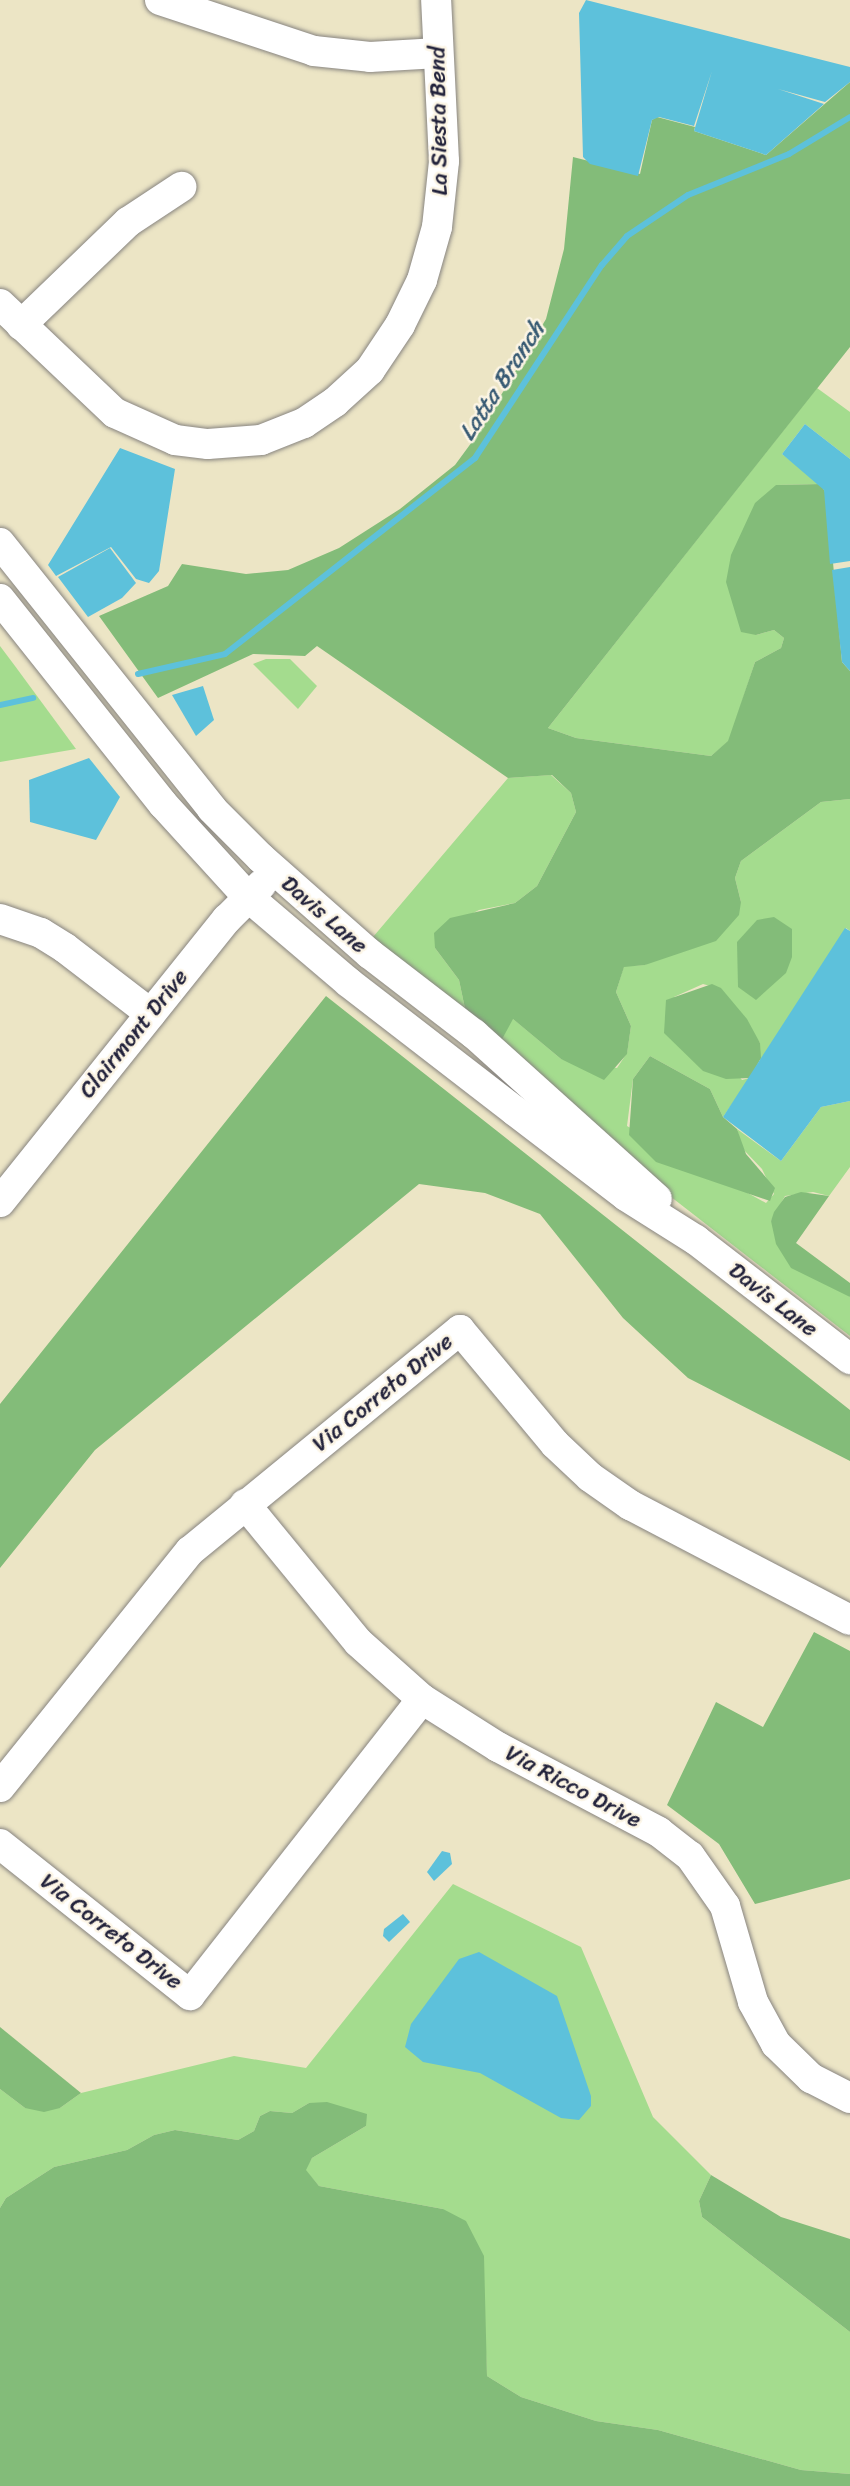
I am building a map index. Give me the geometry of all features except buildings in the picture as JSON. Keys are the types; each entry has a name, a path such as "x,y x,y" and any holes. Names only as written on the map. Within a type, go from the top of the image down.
{"street":[{"path":"160,0 314,51 370,57 438,53"},
{"name":"La Siesta Bend","path":"0,304 99,400 160,436 190,443 233,443 277,436 304,423 370,370 422,280 438,227 444,182 436,0"},
{"path":"21,325 128,222 181,187"},
{"name":"Davis Lane","path":"0,543 212,809 276,873 370,954 474,1034 645,1186 696,1240"},
{"name":"Davis Lane","path":"0,599 129,762 247,896 348,982 515,1111 626,1196 696,1240 850,1359"},
{"name":"Clairmont Drive","path":"0,1202 247,896 276,873"},
{"path":"0,919 41,933 65,948 150,1014"},
{"name":"Via Correto Drive","path":"0,1787 177,1566 245,1504 460,1330 555,1444 590,1477 630,1505 850,1620"},
{"name":"Via Ricco Drive","path":"245,1504 358,1642 422,1699 498,1747 659,1832 690,1856 725,1906 753,2002 776,2044 811,2078 850,2098"},
{"name":"Via Correto Drive","path":"0,1844 190,1995 422,1699"}],"green space":[{"path":"850,82 850,347 548,728 576,738 711,756 728,741 755,662 781,648 784,638 774,630 756,635 741,632 726,582 731,555 755,503 776,485 821,484 827,496 842,662 850,671 850,799 821,802 741,861 735,878 741,902 739,915 716,941 645,965 624,967 616,992 631,1026 627,1054 604,1080 561,1059 513,1019 499,1045 467,1018 459,980 435,948 434,933 450,918 515,903 537,886 576,812 571,793 552,775 508,778 317,646 305,656 253,654 158,698 99,616 168,586 182,564 246,574 288,570 339,548 400,509 455,465 480,431 546,319 564,249 573,157 640,174 652,120 657,117 695,127 694,131 766,155"},
{"path":"817,388 850,412 850,459 805,424 782,454 821,484 776,485 756,635 774,630 784,638 781,648 755,662 729,741 711,756 576,738 548,728"},
{"path":"0,646 15,666 76,749 0,762"},
{"path":"266,659 290,659 317,686 298,709 253,664"},
{"path":"551,775 571,793 576,812 537,886 515,903 479,910 435,933 435,948 459,980 467,1018 373,937 508,778"},
{"path":"850,799 850,931 846,928 774,1043 760,1063 760,1043 721,989 703,984 674,997 742,1080 750,1078 723,1117 710,1089 650,1056 633,1079 627,1126 766,1203 774,1194 762,1169 742,1148 737,1129 781,1161 821,1107 850,1101 850,1167 829,1196 813,1192 785,1196 771,1221 850,1297 850,1336 666,1193 499,1045 512,1018 561,1059 617,1068 627,1053 631,1026 616,992 624,966 645,965 741,902 735,878 741,861 821,802"},
{"path":"774,917 792,929 792,957 786,973 756,1000 738,987 737,942 757,920"},
{"path":"712,984 721,988 747,1019 760,1043 761,1058 750,1078 726,1079 703,1071 664,1033 666,1000"},
{"path":"326,996 850,1410 850,1461 688,1378 623,1318 540,1214 485,1193 419,1184 95,1450 0,1568 0,1404"},
{"path":"650,1056 710,1089 723,1117 737,1129 746,1154 775,1188 770,1201 656,1162 629,1135 633,1079"},
{"path":"801,1192 829,1196 796,1243 850,1283 850,1297 791,1268 776,1244 771,1221 774,1212 785,1197"},
{"path":"814,1632 850,1651 850,1879 755,1904 719,1844 667,1805 716,1702 763,1727"},
{"path":"453,1884 581,1947 653,2117 711,2175 699,2201 702,2217 850,2332 850,2474 801,2470 658,2430 596,2421 521,2397 487,2376 485,2329 443,2209 319,2186 305,2170 312,2158 366,2126 309,2103 292,2113 270,2111 260,2116 254,2131 238,2140 175,2130 154,2135 127,2150 54,2167 6,2198 0,2208 0,2089 25,2108 60,2108 81,2093 234,2056 306,2068"},
{"path":"0,2027 81,2093 60,2108 44,2112 25,2108 0,2089"},
{"path":"327,2102 367,2114 366,2126 312,2158 306,2170 319,2186 443,2209 466,2221 484,2256 487,2376 521,2397 596,2421 658,2430 801,2470 850,2474 850,2486 0,2486 0,2208 6,2198 54,2167 127,2150 154,2135 175,2130 238,2140 254,2131 260,2116 270,2111 292,2113 309,2103"},
{"path":"711,2175 781,2217 850,2239 850,2332 702,2217 699,2201"}],"water":[{"path":"586,0 850,67 850,82 825,102 778,89 824,104 766,155 694,131 712,71 694,126 659,117 652,120 638,176 590,164 583,157 579,13"},
{"path":"805,424 850,459 850,561 830,564 824,490 782,454"},
{"path":"120,448 175,469 159,571 149,583 136,579 111,547 56,576 48,565"},
{"path":"110,548 136,583 122,598 88,617 58,577"},
{"path":"850,567 850,671 842,662 832,570"},
{"path":"203,686 214,720 196,736 172,695"},
{"path":"89,758 120,797 96,840 30,822 29,780"},
{"path":"845,928 850,931 850,1101 821,1107 781,1161 723,1117"},
{"path":"442,1851 450,1853 452,1864 434,1881 427,1872"},
{"path":"403,1914 410,1922 389,1942 383,1936 384,1929"},
{"path":"479,1952 557,1996 591,2096 591,2106 579,2120 561,2118 480,2073 423,2062 405,2047 411,2024 459,1959"}],"waterway":[{"name":"Latta Branch","path":"138,674 225,654 475,458 602,265 627,236 688,195 789,154 850,117"},
{"name":"Latta Branch","path":"0,705 33,698"}]}
